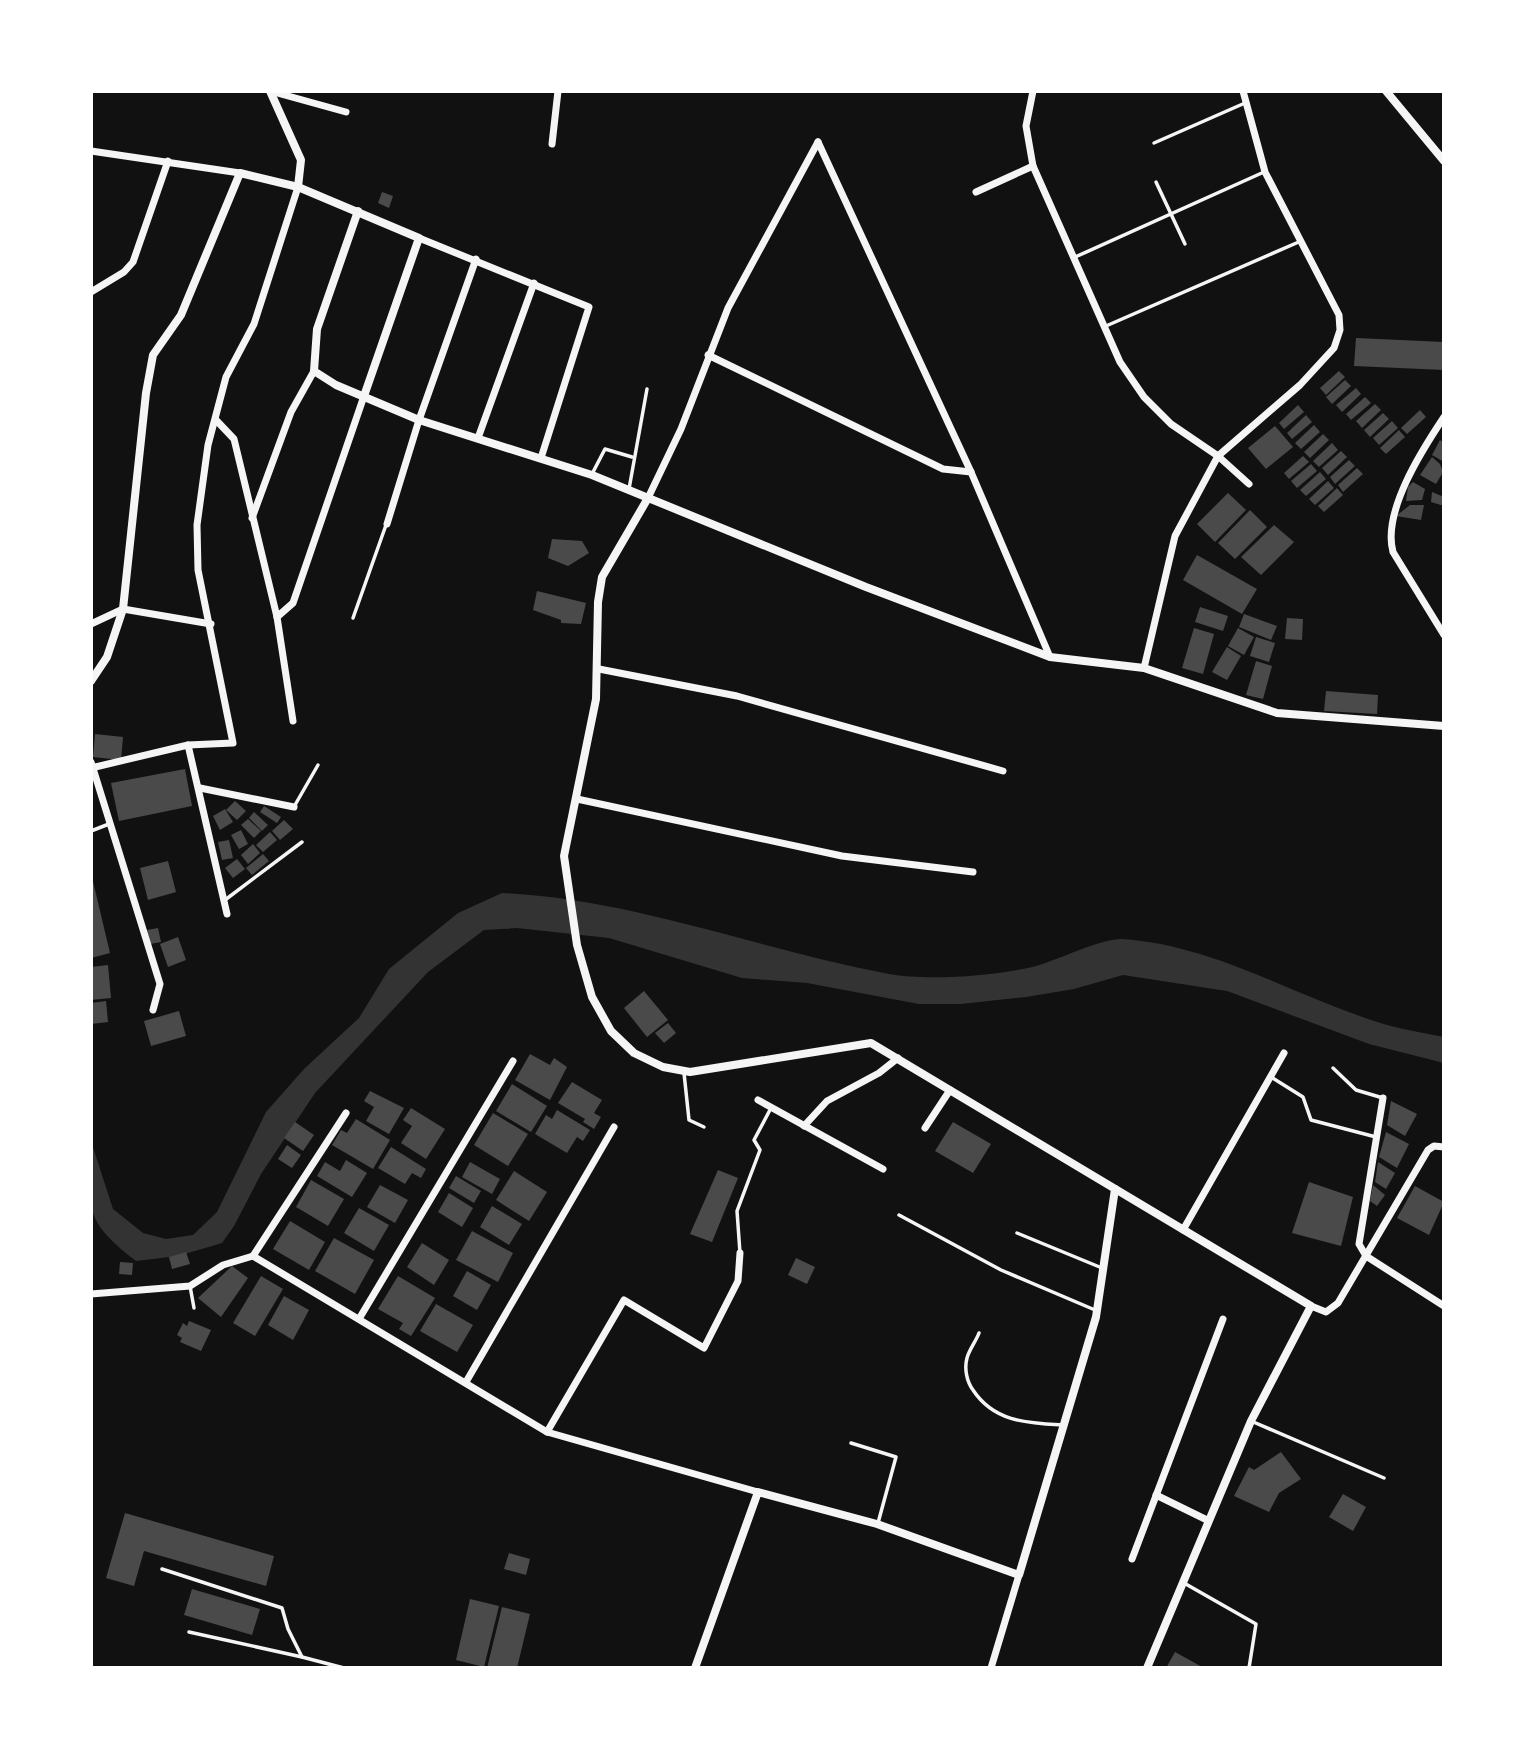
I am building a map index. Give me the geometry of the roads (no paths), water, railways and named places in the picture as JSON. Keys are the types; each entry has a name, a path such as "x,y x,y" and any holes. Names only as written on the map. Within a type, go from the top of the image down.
{"street":[{"path":"270,91 346,113"},
{"path":"153,1010 160,984 91,766 188,745 233,743 198,570 197,525 208,444 226,377 254,324 298,187 301,160 270,91"},
{"path":"552,144 558,91"},
{"path":"1033,91 1026,126 1033,166 1071,259 1120,362 1144,397 1171,424 1218,456 1250,484"},
{"path":"1144,668 1175,536 1218,456 1300,385 1334,348 1340,330 1339,315 1265,172 1243,91"},
{"path":"1386,91 1444,161"},
{"path":"1051,656 971,472 818,142 728,308 681,429 648,498 602,577 598,602 599,669 577,799 564,856 577,944 592,997 611,1031 635,1053 663,1067 684,1071 703,1071 871,1043 1311,1306 1326,1312 1338,1303 1428,1150 1434,1146 1444,1147"},
{"path":"91,151 240,173 298,187 589,307 541,458"},
{"path":"91,292 124,272 133,262 168,161"},
{"path":"976,192 1033,166"},
{"path":"91,681 107,657 123,609 146,393 153,355 181,315 240,173"},
{"path":"252,518 291,412 314,372 317,329 358,211"},
{"path":"277,617 293,603 419,237"},
{"path":"387,524 419,420 475,259"},
{"path":"478,438 534,283"},
{"path":"708,355 943,469 971,472"},
{"path":"314,372 419,420 592,475 917,607 1051,656 1144,668 1277,713 1444,726"},
{"path":"1444,417 1406,483 1393,515 1389,539 1393,552 1444,635"},
{"path":"216,420 234,439 277,617 293,721"},
{"path":"91,624 123,609 211,624"},
{"path":"599,669 737,696 1003,771"},
{"path":"188,745 227,914"},
{"path":"200,788 294,807"},
{"path":"577,799 842,856 973,872"},
{"path":"1184,1230 1284,1054"},
{"path":"804,1126 827,1101 879,1073 898,1058"},
{"path":"359,1319 513,1061"},
{"path":"925,1128 950,1090"},
{"path":"1383,1098 1359,1244 1366,1255 1444,1306"},
{"path":"758,1100 883,1169"},
{"path":"91,1294 190,1286 223,1265 253,1256 345,1113"},
{"path":"466,1381 614,1126"},
{"path":"991,1668 1097,1310 1115,1189"},
{"path":"547,1432 624,1300 704,1348 738,1281 740,1253"},
{"path":"253,1256 466,1381 547,1432 877,1524 1019,1575"},
{"path":"1147,1668 1207,1520 1251,1421 1311,1306"},
{"path":"1132,1559 1223,1319"},
{"path":"695,1668 758,1492"},
{"path":"1156,1495 1207,1520"}],"lane":[{"path":"1154,143 1246,103"},
{"path":"1071,259 1265,172"},
{"path":"1156,182 1185,244"},
{"path":"1104,327 1301,241"},
{"path":"629,489 632,457 647,389"},
{"path":"592,475 605,449 632,457"},
{"path":"353,618 387,524"},
{"path":"294,807 318,765"},
{"path":"91,831 109,824"},
{"path":"225,900 302,842"},
{"path":"1333,1068 1356,1090 1383,1098"},
{"path":"684,1071 689,1120 704,1127"},
{"path":"1270,1077 1303,1097 1311,1120 1377,1137"},
{"path":"740,1253 737,1211 760,1150 754,1140 771,1108"},
{"path":"898,1215 1001,1270 1097,1310"},
{"path":"1017,1233 1102,1268"},
{"path":"190,1286 194,1308"},
{"path":"979,1333 967,1359 968,1382 981,1403 990,1411 1021,1423 1064,1425"},
{"path":"1251,1421 1384,1478"},
{"path":"851,1443 896,1457 877,1524"},
{"path":"162,1569 282,1608 288,1629 302,1657"},
{"path":"1181,1582 1256,1624 1249,1668"},
{"path":"189,1632 344,1668"}]}
